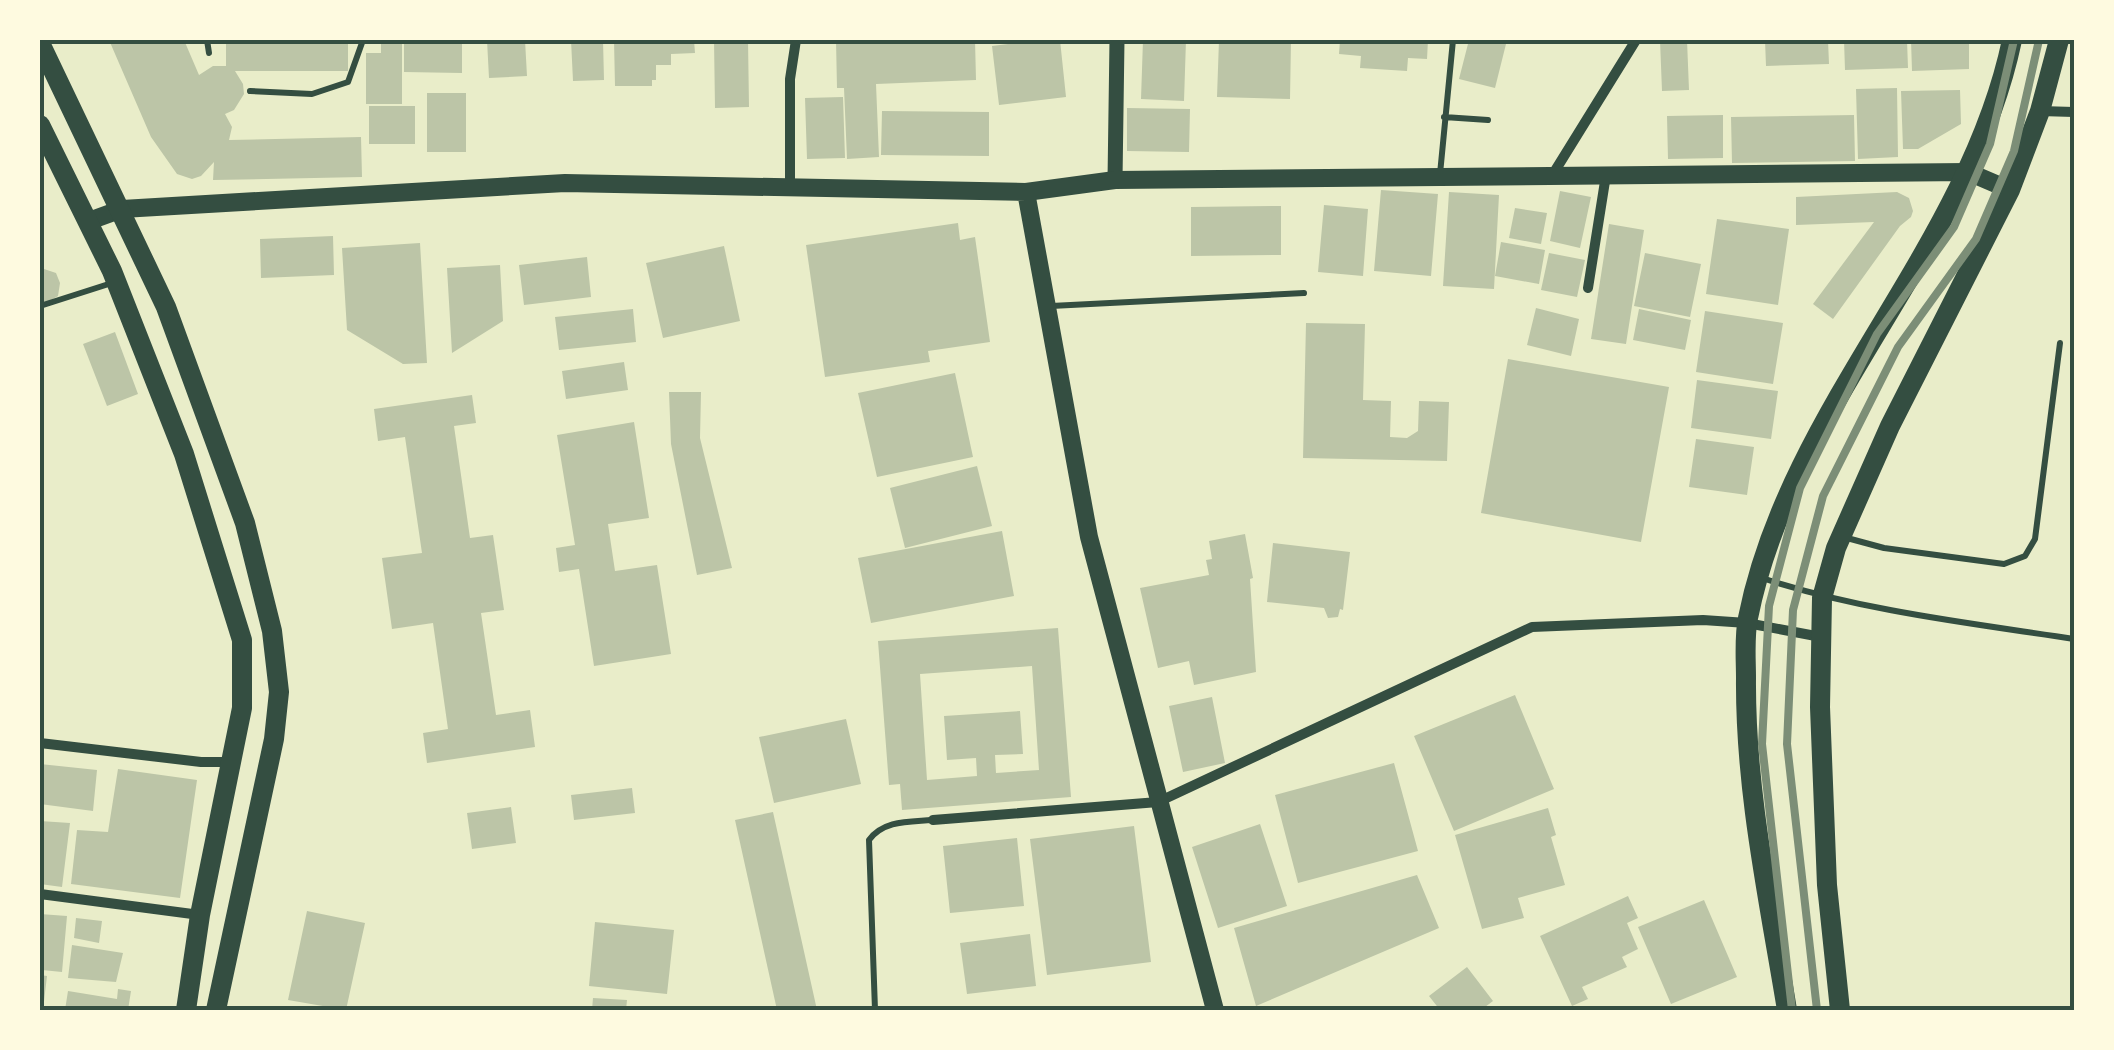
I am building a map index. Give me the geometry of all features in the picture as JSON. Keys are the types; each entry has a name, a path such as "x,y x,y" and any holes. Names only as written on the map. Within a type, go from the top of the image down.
{"main road":[{"path":"1787,1010 1749,767 1746,623 1757,577 1790,488 1968,172 1991,118 2012,40"},
{"path":"1840,1010 1827,885 1820,707 1822,598 1841,536 1890,426 2010,190 2040,111 2060,40"},
{"path":"40,42 166,307 245,523 272,631 279,692 274,739 216,1010"},
{"path":"41,131 89,221 184,454 242,640 242,708 200,915 186,1010"},
{"path":"89,221 122,209 565,183 1026,192 1115,180 1968,172 2010,190"},
{"path":"1026,192 1088,537 1215,1010"}],"street":[{"path":"790,187 790,79 796,40"},
{"path":"1115,180 1118,40"},
{"path":"1552,174 1636,40"},
{"path":"2040,111 2074,112"},
{"path":"1588,288 1606,175"},
{"path":"933,820 1158,802 1532,627 1704,620 1746,623 1821,637"},
{"path":"40,743 201,762 232,762"},
{"path":"40,894 200,915"}],"lane":[{"path":"207,40 209,53"},
{"path":"250,90 312,94 348,82 364,40"},
{"path":"1440,175 1452,40"},
{"path":"1444,117 1488,120"},
{"path":"40,306 116,282"},
{"path":"1046,306 1304,293"},
{"path":"1841,536 1884,548 2004,564 2024,556 2035,539 2060,343"},
{"path":"1757,577 1822,598 2074,639"},
{"path":"875,1010 869,840 877,829 891,824 933,820"}],"building":[{"path":"109,40 184,40 199,75 213,66 226,66 226,40 348,40 348,71 235,71 244,94 234,110 225,114 232,127 229,140 361,137 362,177 213,180 214,162 201,176 192,179 177,174 151,137"},
{"path":"381,40 402,40 402,104 366,104 366,53 381,53"},
{"path":"404,40 462,40 462,73 404,72"},
{"path":"487,40 525,40 527,76 489,78"},
{"path":"571,40 603,40 604,80 573,81"},
{"path":"614,40 694,40 695,53 671,54 671,65 656,65 652,86 615,86"},
{"path":"714,40 748,40 749,107 715,108"},
{"path":"836,40 975,40 976,80 876,84 879,157 847,159 844,88 837,88"},
{"path":"1060,40 1066,97 999,105 992,46"},
{"path":"1143,40 1186,40 1184,101 1141,99"},
{"path":"1219,40 1291,40 1290,99 1217,97"},
{"path":"1340,40 1428,40 1427,59 1408,58 1407,71 1360,68 1361,56 1339,54"},
{"path":"1469,40 1507,40 1495,88 1459,79"},
{"path":"1660,40 1687,40 1689,90 1662,91"},
{"path":"1765,40 1828,40 1829,64 1766,66"},
{"path":"1844,40 1907,40 1908,68 1845,70"},
{"path":"1911,40 1969,40 1969,69 1912,71"},
{"path":"1897,88 1898,157 1858,159 1856,89"},
{"path":"1960,90 1961,124 1918,149 1903,149 1901,91"},
{"path":"427,93 466,93 466,152 427,152"},
{"path":"843,97 845,158 807,159 805,98"},
{"path":"369,106 415,106 415,144 369,144"},
{"path":"1127,108 1190,109 1189,152 1127,151"},
{"path":"882,111 989,112 989,156 881,155"},
{"path":"1723,115 1723,158 1668,159 1667,116"},
{"path":"1854,115 1855,161 1732,163 1731,117"},
{"path":"1381,190 1438,194 1431,276 1374,271"},
{"path":"1560,191 1591,197 1580,248 1550,241"},
{"path":"1449,192 1499,195 1494,289 1443,286"},
{"path":"1897,192 1909,198 1911,217 1900,226 1833,319 1813,304 1874,222 1796,225 1796,197"},
{"path":"1324,205 1368,209 1363,276 1318,272"},
{"path":"1281,206 1281,255 1191,256 1191,207"},
{"path":"1515,208 1547,213 1541,244 1509,238"},
{"path":"1717,219 1789,229 1778,305 1706,294"},
{"path":"958,223 960,240 975,237 990,342 928,351 930,362 825,377 806,245"},
{"path":"1609,224 1644,230 1626,344 1591,339"},
{"path":"333,236 334,275 261,278 260,239"},
{"path":"1501,242 1545,250 1539,284 1495,276"},
{"path":"420,243 427,363 403,364 347,330 342,248"},
{"path":"724,246 740,321 663,338 646,263"},
{"path":"1549,253 1585,260 1577,297 1541,290"},
{"path":"1645,253 1701,264 1690,317 1634,306"},
{"path":"587,257 591,297 524,305 519,265"},
{"path":"40,260 44,269 56,273 60,283 58,296 46,303 40,303"},
{"path":"500,265 503,321 452,353 447,268"},
{"path":"1536,308 1579,319 1571,356 1527,345"},
{"path":"633,309 636,342 559,350 555,317"},
{"path":"1639,309 1691,320 1685,350 1633,340"},
{"path":"1705,311 1783,323 1773,384 1696,372"},
{"path":"1306,323 1365,324 1363,400 1391,401 1390,437 1407,438 1418,431 1419,401 1449,402 1447,461 1303,458"},
{"path":"115,332 138,394 107,406 83,344"},
{"path":"1508,359 1669,387 1641,542 1481,513"},
{"path":"624,362 628,390 566,399 562,371"},
{"path":"955,373 973,457 877,477 858,393"},
{"path":"1697,380 1778,391 1771,439 1691,428"},
{"path":"669,392 701,392 700,438 732,568 697,575 671,444"},
{"path":"472,395 476,423 454,426 470,538 493,535 504,610 481,613 496,715 530,710 535,747 427,763 423,733 448,729 433,623 392,629 382,558 422,553 405,437 378,441 374,409"},
{"path":"634,422 649,518 608,524 615,571 657,565 671,654 594,666 579,569 559,572 556,548 575,545 557,435"},
{"path":"1696,439 1754,447 1747,495 1689,487"},
{"path":"977,466 992,526 905,548 890,488"},
{"path":"1002,531 1014,596 871,623 858,558"},
{"path":"1245,534 1253,578 1250,579 1256,672 1194,685 1189,661 1158,668 1140,588 1209,575 1209,541"},
{"path":"1273,543 1350,552 1343,610 1340,609 1338,617 1328,618 1324,608 1267,602"},
{"path":"1058,628 1071,797 902,810 900,784 889,785 878,641","holes":["1032,666 1039,770 996,773 995,755 1023,754 1020,711 944,716 947,760 976,758 977,776 927,780 920,674"]},
{"path":"1515,695 1554,789 1454,831 1414,736"},
{"path":"1212,697 1225,763 1183,772 1169,706"},
{"path":"846,719 861,784 774,803 759,737"},
{"path":"1394,763 1418,851 1298,883 1275,795"},
{"path":"40,764 97,770 93,811 40,804"},
{"path":"118,769 197,780 180,898 71,884 77,830 108,832"},
{"path":"632,788 635,813 574,820 571,795"},
{"path":"511,807 516,843 472,849 467,813"},
{"path":"1548,808 1556,835 1551,837 1565,885 1518,898 1524,918 1482,929 1455,835"},
{"path":"773,812 817,1010 777,1010 735,820"},
{"path":"40,821 70,823 62,887 40,884"},
{"path":"1260,824 1287,906 1218,928 1192,847"},
{"path":"1134,826 1151,962 1047,975 1030,839"},
{"path":"1017,838 1024,906 950,913 943,846"},
{"path":"1417,875 1439,928 1256,1006 1234,928"},
{"path":"1628,896 1638,918 1627,923 1638,949 1622,957 1627,967 1582,987 1588,999 1572,1006 1540,936"},
{"path":"1704,900 1737,977 1671,1004 1638,927"},
{"path":"307,911 365,923 346,1010 288,1000"},
{"path":"40,914 67,916 62,972 42,970"},
{"path":"76,918 102,921 99,943 74,938"},
{"path":"595,922 674,930 667,994 589,986"},
{"path":"1030,934 1036,986 967,994 960,943"},
{"path":"72,945 123,953 116,982 68,978"},
{"path":"1467,967 1493,1001 1481,1010 1440,1010 1429,996"},
{"path":"40,975 47,976 43,1010 40,1010"},
{"path":"118,989 131,991 128,1010 65,1010 68,991 117,999"},
{"path":"593,998 627,1000 626,1010 592,1010"}],"railway":[{"path":"1792,1010 1762,744 1769,606 1800,488 1877,334 1954,227 1990,144 2014,40"},
{"path":"1817,1010 1787,744 1793,610 1823,496 1898,347 1976,239 2014,151 2039,40"}]}
